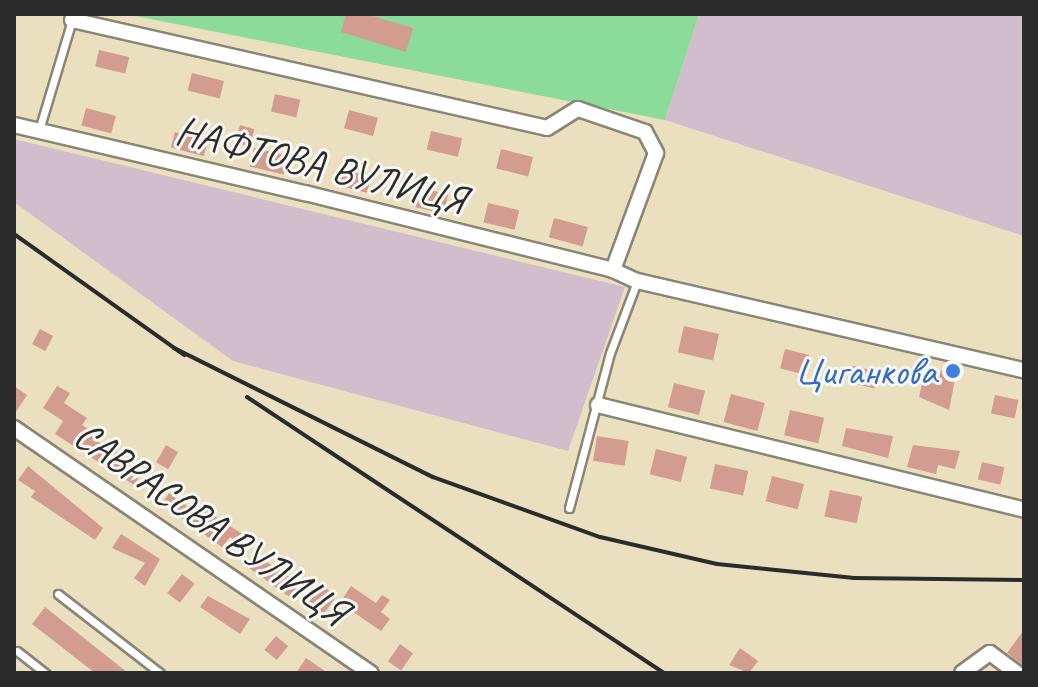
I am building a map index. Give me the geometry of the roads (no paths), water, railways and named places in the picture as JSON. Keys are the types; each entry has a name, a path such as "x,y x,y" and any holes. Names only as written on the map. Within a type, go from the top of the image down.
{"street":[{"name":"НАФТОВА ВУЛИЦЯ","path":"72,20 547,128 578,109 645,132 656,153 613,270"},
{"name":"НАФТОВА ВУЛИЦЯ","path":"14,125 613,270 637,281 1024,370"},
{"path":"598,405 1024,510"},
{"name":"САВРАСОВА ВУЛИЦЯ","path":"14,428 371,673"},
{"path":"962,673 974,660 990,653 1017,673"}],"lane":[{"path":"39,130 72,20"},
{"path":"569,508 610,353 637,281"},
{"path":"58,594 160,673"},
{"path":"17,651 45,673"}],"railway":[{"path":"14,234 184,355"},
{"path":"174,348 433,477 600,537 717,564 854,578 1024,580"},
{"path":"247,397 664,673"}],"place":[{"name":"Циганкова","path":"953,371"}]}
